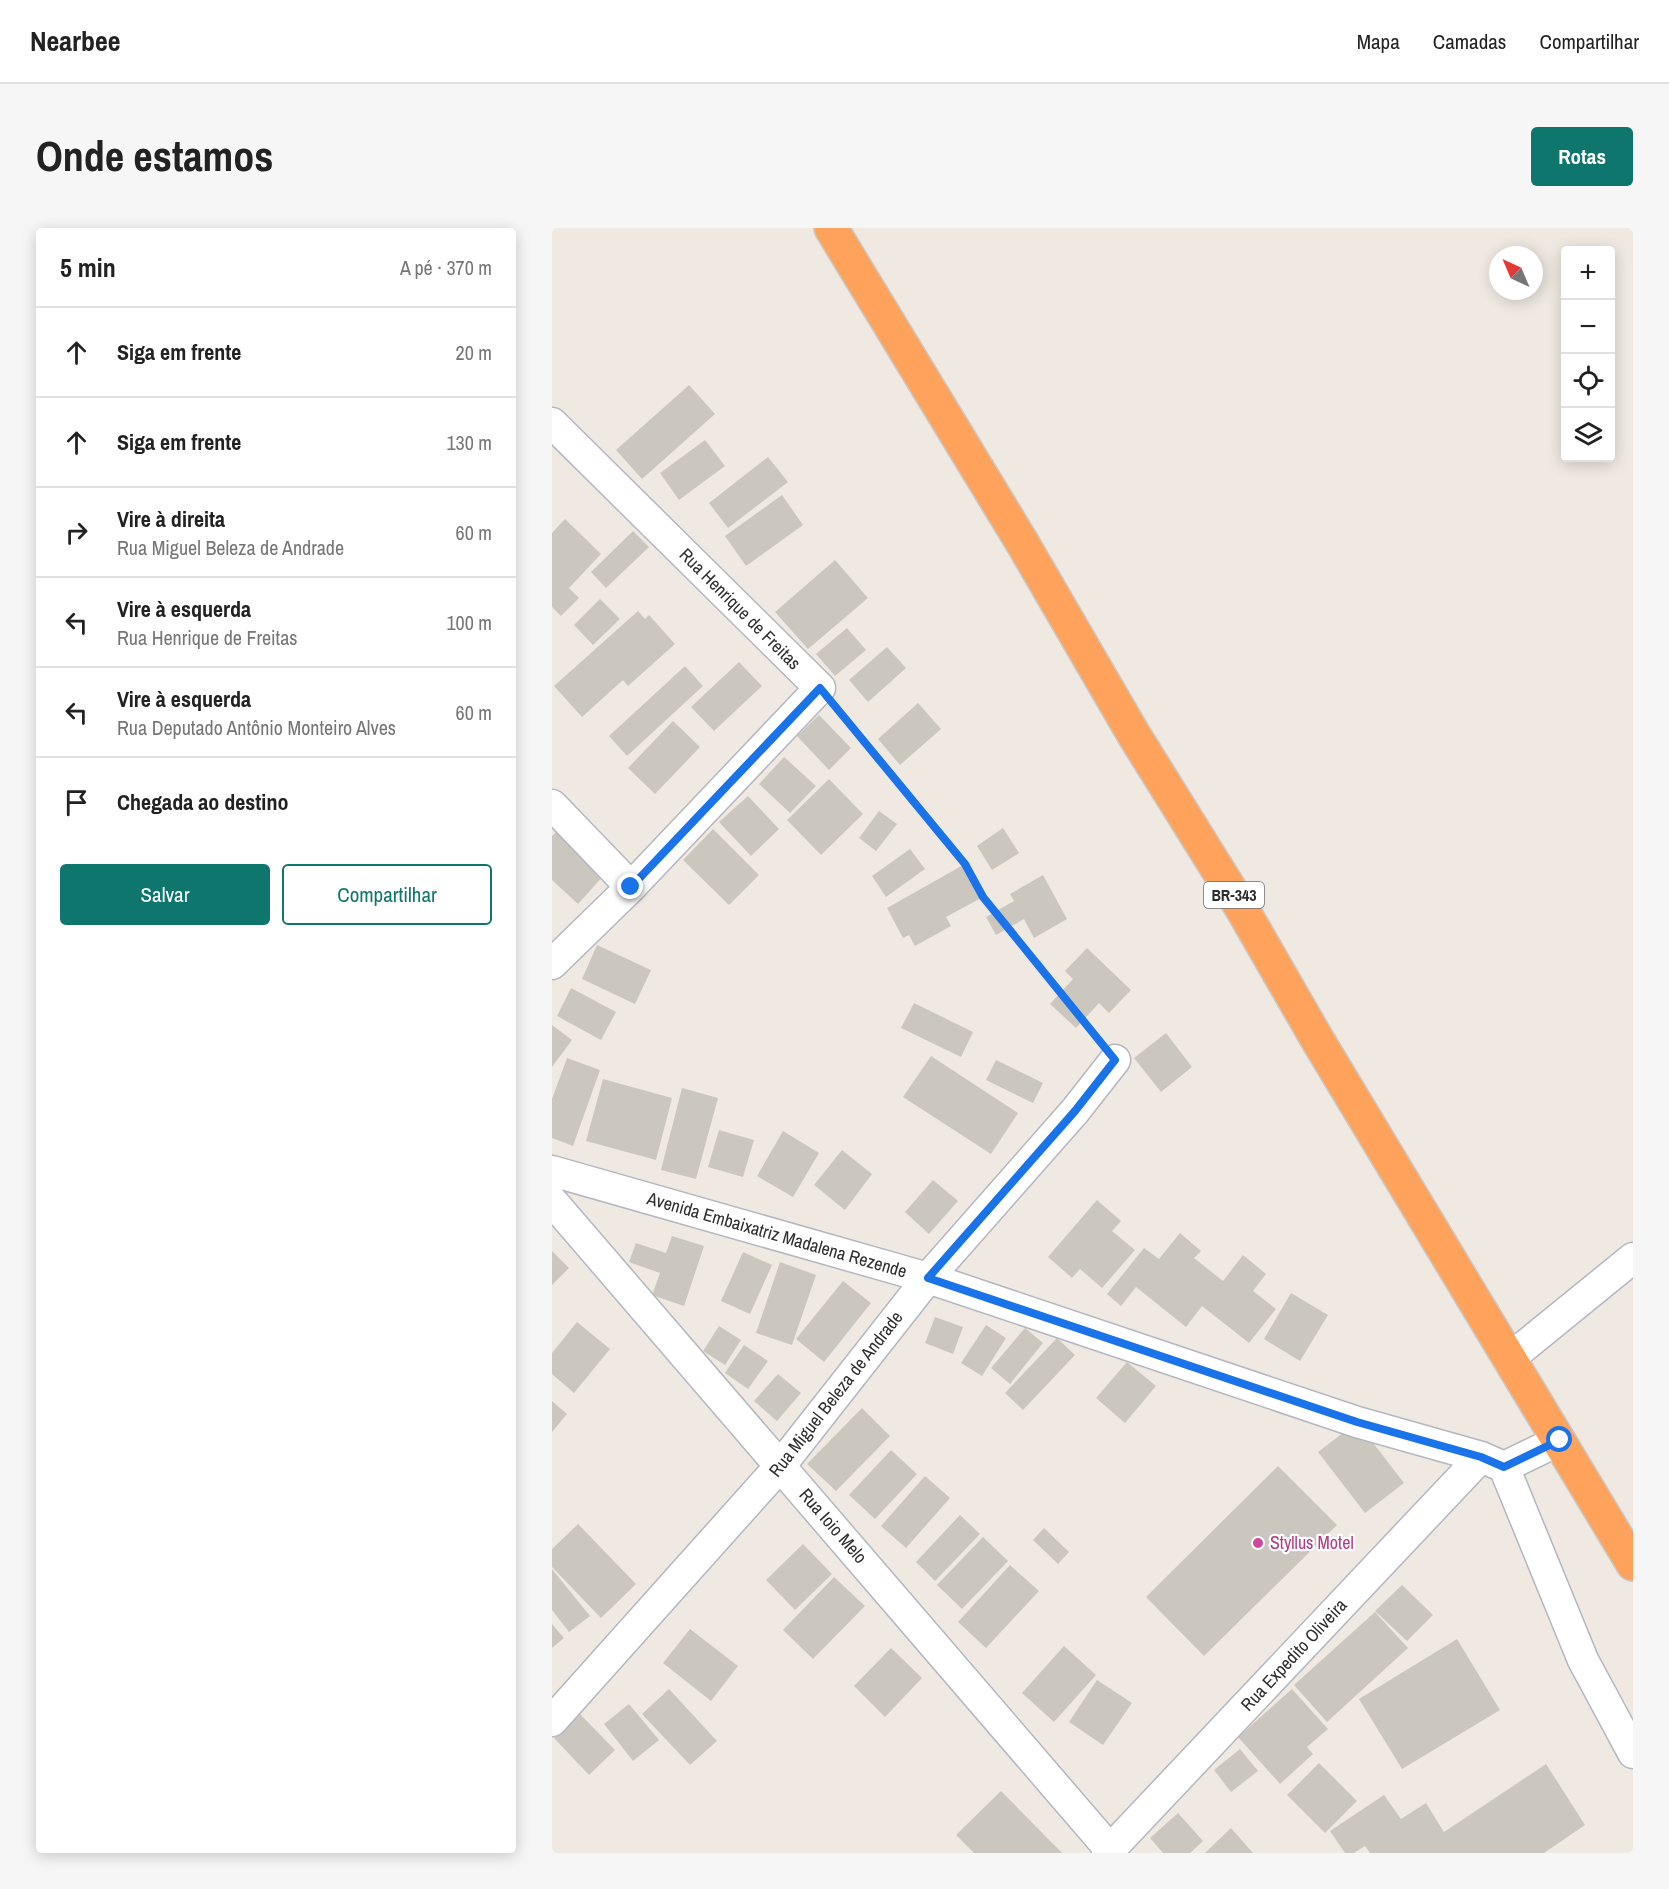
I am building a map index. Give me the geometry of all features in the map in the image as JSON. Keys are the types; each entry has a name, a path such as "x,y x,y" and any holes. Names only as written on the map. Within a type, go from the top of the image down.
{"highway":[{"name":"BR-343","path":"831,228 1633,1564"}],"street":[{"name":"Rua Henrique de Freitas","path":"552,423 820,688"},
{"path":"552,964 631,887 820,688"},
{"path":"552,805 631,887"},
{"name":"Rua Miguel Beleza de Andrade","path":"552,1721 781,1465 928,1278 1075,1111 1115,1060"},
{"name":"Avenida Embaixatriz Madalena Rezende","path":"552,1171 928,1278 1357,1422 1493,1462"},
{"name":"Rua Ioio Melo","path":"552,1201 781,1465 1110,1852"},
{"path":"1510,1358 1633,1258"},
{"path":"1560,1440 1493,1462 1583,1660 1633,1753"},
{"name":"Rua Expedito Oliveira","path":"1110,1852 1493,1462"}],"path":[{"path":"820,688 965,864 983,897 1115,1060"}],"building":[{"path":"689,385 715,414 642,479 616,450"},
{"path":"705,440 725,466 679,500 660,473"},
{"path":"768,457 788,482 728,528 709,503"},
{"path":"782,495 803,525 746,566 725,536"},
{"path":"565,519 601,554 569,588 579,598 561,616 552,607 552,533"},
{"path":"633,531 649,547 606,588 591,572"},
{"path":"835,560 868,598 808,649 775,612"},
{"path":"600,599 620,619 593,645 574,625"},
{"path":"638,611 645,619 649,615 675,644 628,686 623,680 582,717 554,686"},
{"path":"847,628 866,650 835,676 816,654"},
{"path":"887,647 906,668 868,702 849,680"},
{"path":"739,662 762,686 714,731 691,707"},
{"path":"685,666 703,686 627,756 609,736"},
{"path":"918,703 941,729 900,765 878,739"},
{"path":"819,715 851,748 829,770 797,736"},
{"path":"673,721 700,747 655,794 628,768"},
{"path":"784,757 816,786 790,813 759,784"},
{"path":"829,779 863,814 821,855 787,820"},
{"path":"748,796 779,829 751,856 719,822"},
{"path":"879,811 897,824 876,851 859,838"},
{"path":"1003,828 1019,853 992,870 977,846"},
{"path":"713,829 759,875 729,905 683,860"},
{"path":"558,830 605,874 578,904 552,880 552,836"},
{"path":"910,849 925,869 886,897 872,876"},
{"path":"965,864 983,897 946,917 951,926 915,946 909,935 903,938 887,908"},
{"path":"1043,875 1067,919 1034,938 1024,919 996,935 986,917 1014,901 1010,894"},
{"path":"597,945 651,970 635,1004 582,979"},
{"path":"1087,948 1131,990 1109,1013 1099,1003 1076,1028 1050,1004 1073,979 1065,971"},
{"path":"571,988 616,1012 601,1040 557,1016"},
{"path":"914,1003 973,1032 961,1057 901,1028"},
{"path":"552,1025 572,1040 552,1067"},
{"path":"1166,1033 1192,1067 1161,1092 1134,1058"},
{"path":"931,1056 1018,1113 991,1154 903,1097"},
{"path":"567,1058 600,1070 573,1146 552,1138 552,1099"},
{"path":"996,1060 1043,1083 1033,1103 986,1080"},
{"path":"603,1079 672,1098 656,1160 586,1141"},
{"path":"682,1088 718,1098 696,1179 661,1170"},
{"path":"719,1130 754,1140 743,1177 708,1167"},
{"path":"783,1131 819,1153 793,1197 757,1176"},
{"path":"842,1150 872,1174 845,1210 814,1185"},
{"path":"933,1180 958,1201 929,1234 905,1212"},
{"path":"1097,1200 1121,1221 1112,1231 1135,1250 1102,1288 1080,1269 1072,1278 1048,1257"},
{"path":"1180,1233 1201,1251 1194,1258 1223,1281 1243,1255 1266,1274 1253,1291 1276,1309 1249,1343 1202,1306 1186,1327 1136,1287 1121,1306 1107,1294 1144,1248 1159,1259"},
{"path":"672,1236 704,1246 684,1306 652,1295 660,1273 629,1262 636,1243 666,1253"},
{"path":"552,1251 569,1268 552,1285"},
{"path":"743,1252 772,1265 750,1314 721,1301"},
{"path":"780,1262 816,1275 792,1345 756,1333"},
{"path":"843,1281 871,1303 824,1362 796,1339"},
{"path":"1291,1293 1328,1315 1300,1361 1264,1339"},
{"path":"935,1317 963,1327 953,1354 925,1343"},
{"path":"577,1322 610,1349 574,1393 552,1374 552,1353"},
{"path":"986,1325 1006,1338 982,1376 961,1363"},
{"path":"719,1326 741,1340 725,1365 703,1351"},
{"path":"1025,1328 1043,1343 1010,1384 991,1368"},
{"path":"1057,1338 1075,1355 1023,1410 1005,1393"},
{"path":"744,1345 768,1361 748,1389 725,1373"},
{"path":"1127,1362 1156,1386 1125,1423 1096,1398"},
{"path":"778,1374 801,1393 777,1421 754,1401"},
{"path":"552,1401 567,1414 552,1432"},
{"path":"862,1408 890,1436 836,1491 807,1464"},
{"path":"1357,1422 1404,1483 1365,1513 1318,1452"},
{"path":"891,1450 917,1474 875,1519 849,1495"},
{"path":"1278,1466 1337,1525 1204,1656 1146,1597"},
{"path":"925,1476 950,1498 906,1548 881,1526"},
{"path":"960,1515 980,1534 935,1581 916,1562"},
{"path":"578,1524 636,1584 601,1618 552,1567 552,1549"},
{"path":"1044,1528 1069,1552 1058,1564 1033,1540"},
{"path":"983,1537 1008,1561 962,1609 937,1585"},
{"path":"803,1544 832,1574 795,1610 766,1580"},
{"path":"1010,1565 1039,1591 986,1648 958,1622"},
{"path":"552,1569 590,1616 569,1632 552,1610"},
{"path":"834,1577 865,1606 813,1659 783,1630"},
{"path":"1402,1585 1433,1615 1407,1641 1375,1611"},
{"path":"1375,1612 1408,1648 1327,1722 1294,1685"},
{"path":"552,1624 564,1638 552,1648"},
{"path":"690,1629 738,1666 711,1701 663,1663"},
{"path":"1457,1639 1500,1710 1402,1769 1359,1699"},
{"path":"1064,1646 1096,1675 1054,1722 1022,1693"},
{"path":"891,1648 922,1678 885,1717 854,1686"},
{"path":"1097,1680 1132,1703 1103,1745 1069,1722"},
{"path":"669,1689 717,1741 690,1765 642,1714"},
{"path":"1292,1689 1328,1729 1307,1747 1313,1754 1280,1784 1238,1737"},
{"path":"629,1704 659,1740 633,1761 604,1724"},
{"path":"580,1714 615,1750 589,1775 554,1738"},
{"path":"1240,1749 1258,1771 1231,1792 1214,1770"},
{"path":"1319,1763 1357,1801 1325,1833 1287,1795"},
{"path":"1546,1764 1585,1825 1544,1853 1370,1853 1365,1846 1354,1853 1345,1853 1330,1831 1384,1795 1401,1819 1426,1803 1444,1832"},
{"path":"1001,1791 1062,1853 974,1853 956,1835"},
{"path":"1178,1813 1203,1841 1190,1853 1163,1853 1150,1838"},
{"path":"1231,1828 1253,1853 1205,1853"}],"place":[{"name":"Styllus Motel","path":"1258,1543"}],"route":[{"path":"631,887 820,688 965,864 983,897 1115,1060 1075,1111 928,1278 1357,1422 1481,1457 1504,1467 1560,1440"}]}
